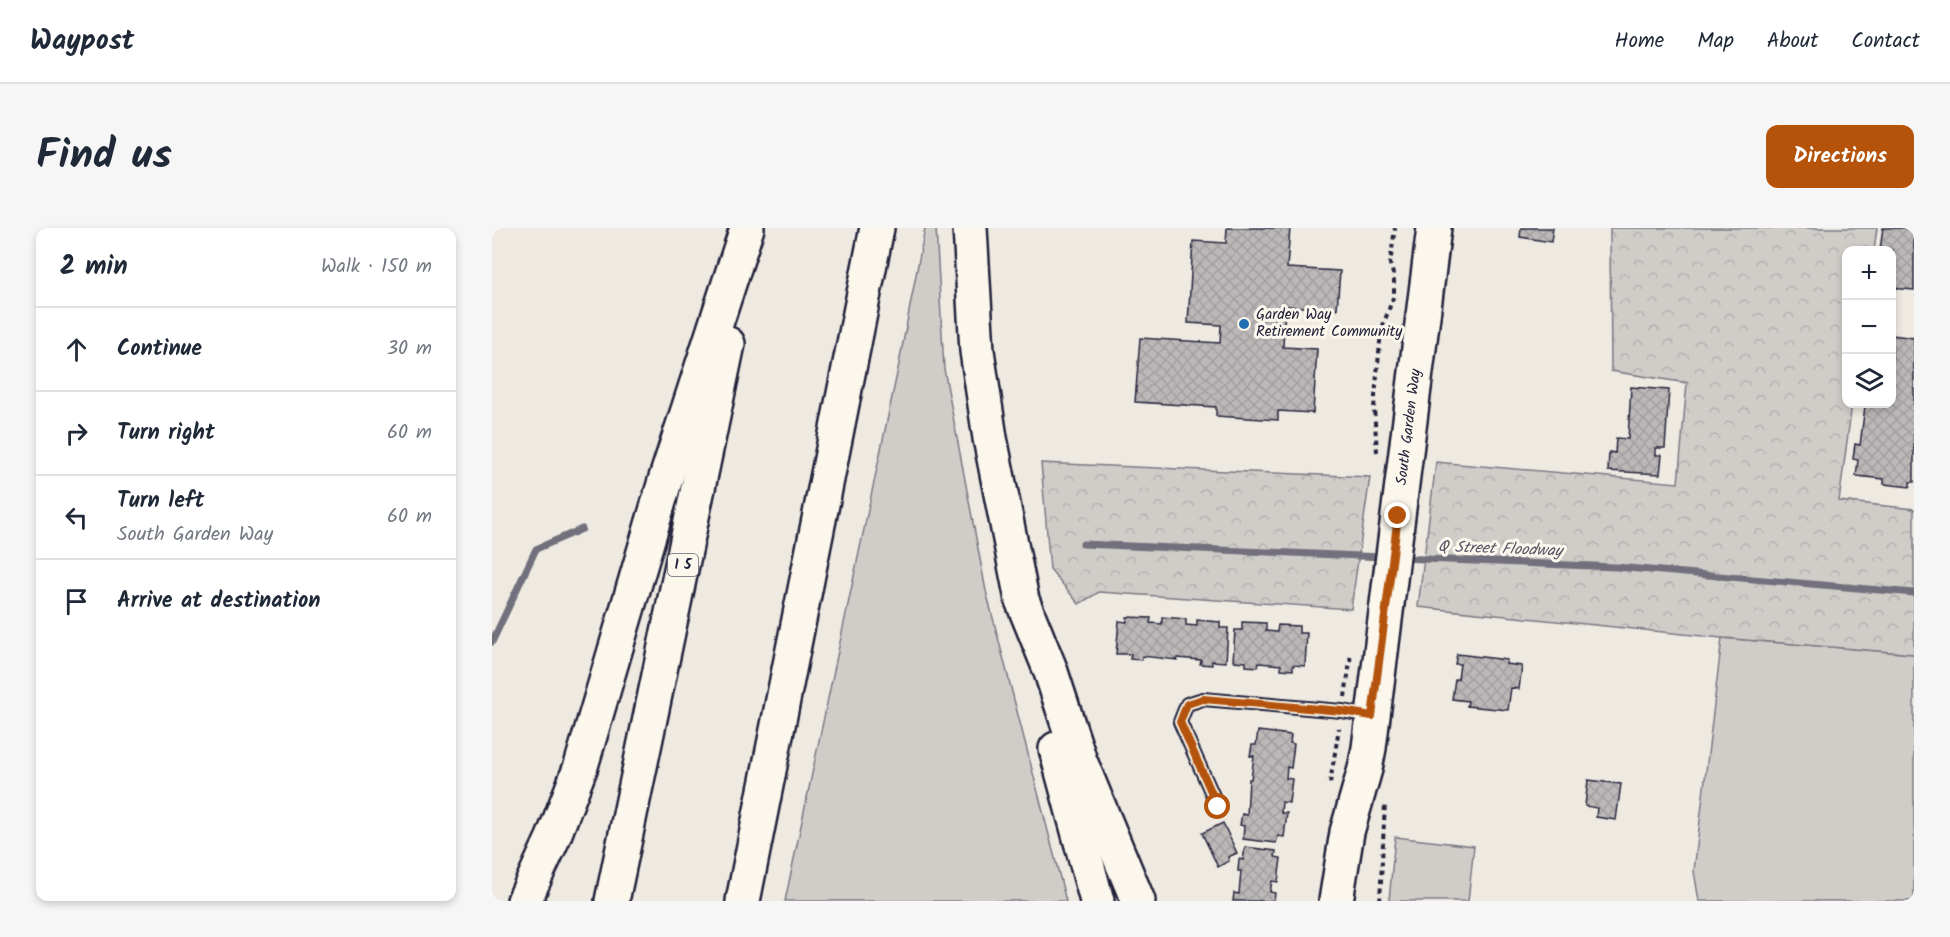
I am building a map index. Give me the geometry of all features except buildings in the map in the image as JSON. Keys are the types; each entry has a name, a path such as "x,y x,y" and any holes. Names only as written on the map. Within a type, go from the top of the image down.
{"main road":[{"path":"524,901 553,838 581,766 665,482 747,228"},
{"name":"I 5","path":"612,901 752,228"},
{"path":"743,901 877,228"},
{"path":"970,228 978,362 990,438 1035,670 1097,901"},
{"name":"South Garden Way","path":"1359,901 1365,835 1365,769 1434,228"},
{"path":"1022,600 1050,669 1080,761 1138,901"},
{"name":"South Garden Way","path":"1336,901 1347,832 1365,769"}],"lane":[{"path":"1218,807 1180,722 1187,704 1203,699 1342,711 1372,716"}],"path":[{"path":"1377,456 1374,408 1381,331 1394,295 1394,277 1390,264 1395,228"},
{"path":"1380,901 1386,797"}],"green space":[{"path":"925,228 936,228 944,369 986,591 1066,901 785,901 898,369"},
{"path":"1610,228 1877,228 1875,246 1842,246 1842,408 1851,408 1839,501 1914,509 1914,654 1722,638 1418,607 1436,462 1678,483 1687,383 1611,371"},
{"path":"1041,463 1370,477 1351,609 1099,592 1079,604 1050,569"},
{"path":"1722,638 1914,654 1914,901 1699,901 1694,871"},
{"path":"1395,837 1474,846 1468,901 1389,901"}],"waterway":[{"name":"Q Street Floodway","path":"492,642 536,549 582,529"},
{"name":"Q Street Floodway","path":"1083,544 1383,557"},
{"name":"Q Street Floodway","path":"1400,558 1616,567 1914,593"}],"place":[{"name":"Garden Way Retirement Community","path":"1244,324"}],"route":[{"path":"1218,807 1180,722 1187,704 1203,699 1342,711 1372,716 1398,516"}]}
